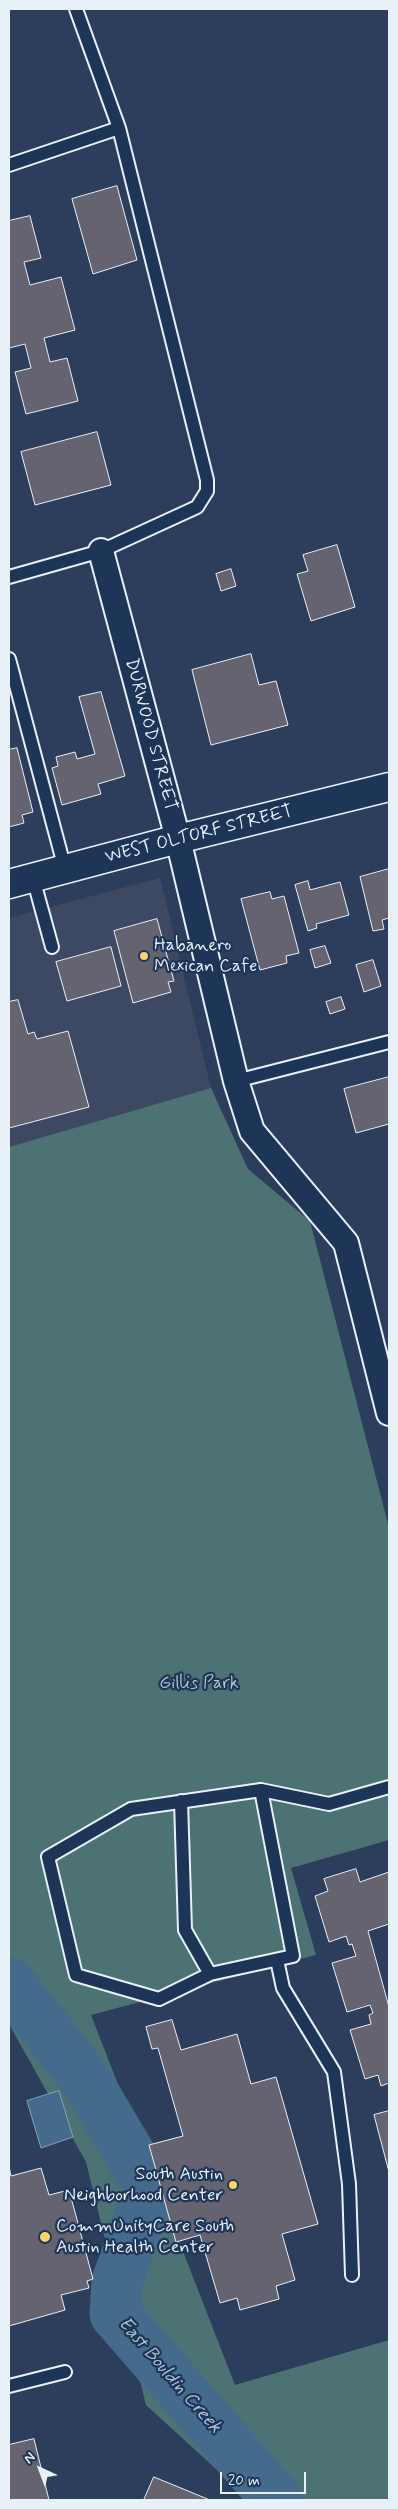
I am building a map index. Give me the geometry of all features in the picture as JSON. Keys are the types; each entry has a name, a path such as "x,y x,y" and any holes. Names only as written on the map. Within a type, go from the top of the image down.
{"main road":[{"name":"WEST OLTORF STREET","path":"21,881 178,839 389,787"}],"street":[{"name":"DURWOOD STREET","path":"101,551 178,839 236,1081 252,1131 346,1243 389,1413"}],"lane":[{"path":"9,577 101,551 197,507 207,490 119,128 76,9"},
{"path":"9,166 119,128"},
{"path":"9,659 65,869"},
{"path":"21,881 52,947"},
{"path":"236,1081 389,1042"},
{"path":"262,1790 293,1956 210,1974 159,1999 76,1976 48,1857 131,1809 262,1790 328,1804 389,1787"},
{"path":"181,1802 185,1930 210,1974"},
{"path":"277,1960 283,1988 334,2072 349,2184 352,2274"},
{"path":"9,2386 65,2372"}],"shaded area":[{"path":"160,878 211,1088 9,1147 9,918"},
{"path":"59,2091 73,2137 41,2148 27,2101"}],"green space":[{"name":"Gillis Park","path":"211,1088 248,1169 310,1221 389,1528 389,1840 291,1868 316,1955 91,2015 235,2385 389,2340 389,2500 250,2500 146,2405 86,2162 9,2024 9,1147"}],"building":[{"path":"117,186 137,260 93,274 72,199"},
{"path":"30,216 41,258 24,262 30,285 61,277 75,330 44,338 50,362 67,358 78,401 26,414 15,372 31,368 25,344 9,348 9,221"},
{"path":"97,432 111,485 35,505 21,452"},
{"path":"337,545 355,607 311,621 297,574 308,571 303,555"},
{"path":"231,569 236,586 221,591 216,574"},
{"path":"251,654 259,685 276,681 288,725 211,745 192,670"},
{"path":"101,692 125,776 98,784 101,794 62,805 52,768 58,766 56,757 75,752 77,759 95,754 79,697"},
{"path":"17,748 33,812 22,815 24,823 9,827 9,750"},
{"path":"389,869 389,918 382,920 384,929 373,931 360,877"},
{"path":"308,881 310,890 340,882 349,915 316,924 317,928 308,931 295,885"},
{"path":"270,892 272,899 284,896 299,953 286,956 287,963 260,970 241,899"},
{"name":"Habanero Mexican Cafe","path":"157,919 174,981 168,982 171,992 133,1003 114,931"},
{"path":"325,946 331,963 315,968 310,950"},
{"path":"111,947 121,986 67,1001 56,962"},
{"path":"373,960 381,986 364,992 356,965"},
{"path":"341,997 345,1009 330,1014 326,1002"},
{"path":"18,1000 28,1034 34,1032 37,1039 68,1031 89,1107 9,1128 9,1002"},
{"path":"389,1077 389,1124 356,1133 344,1089"},
{"path":"356,1869 360,1882 389,1872 389,1924 368,1931 389,2007 389,2083 381,2086 378,2075 365,2079 350,2030 371,2024 369,2015 373,2013 370,2005 347,2012 332,1963 356,1956 352,1944 349,1945 346,1936 329,1942 315,1896 328,1891 324,1879"},
{"name":"South Austin Neighborhood Center","path":"172,2020 181,2050 237,2034 251,2084 276,2077 318,2224 282,2234 295,2280 276,2286 279,2299 240,2310 237,2298 220,2303 200,2235 176,2242 149,2145 183,2136 158,2048 152,2049 146,2027"},
{"path":"389,2111 389,2172 374,2115"},
{"name":"CommUnityCare South Austin Health Center","path":"9,2166 11,2176 41,2168 49,2195 69,2190 93,2279 87,2281 89,2288 61,2295 65,2310 9,2326"},
{"path":"34,2439 49,2500 9,2500 9,2445"},
{"path":"154,2477 210,2500 144,2500"}],"waterway":[{"name":"East Bouldin Creek","path":"9,1982 86,2080 150,2188 117,2282 115,2314 277,2500"}],"place":[{"name":"Habanero Mexican Cafe","path":"144,956"},
{"name":"South Austin Neighborhood Center","path":"233,2185"},
{"name":"CommUnityCare South Austin Health Center","path":"45,2237"}]}
